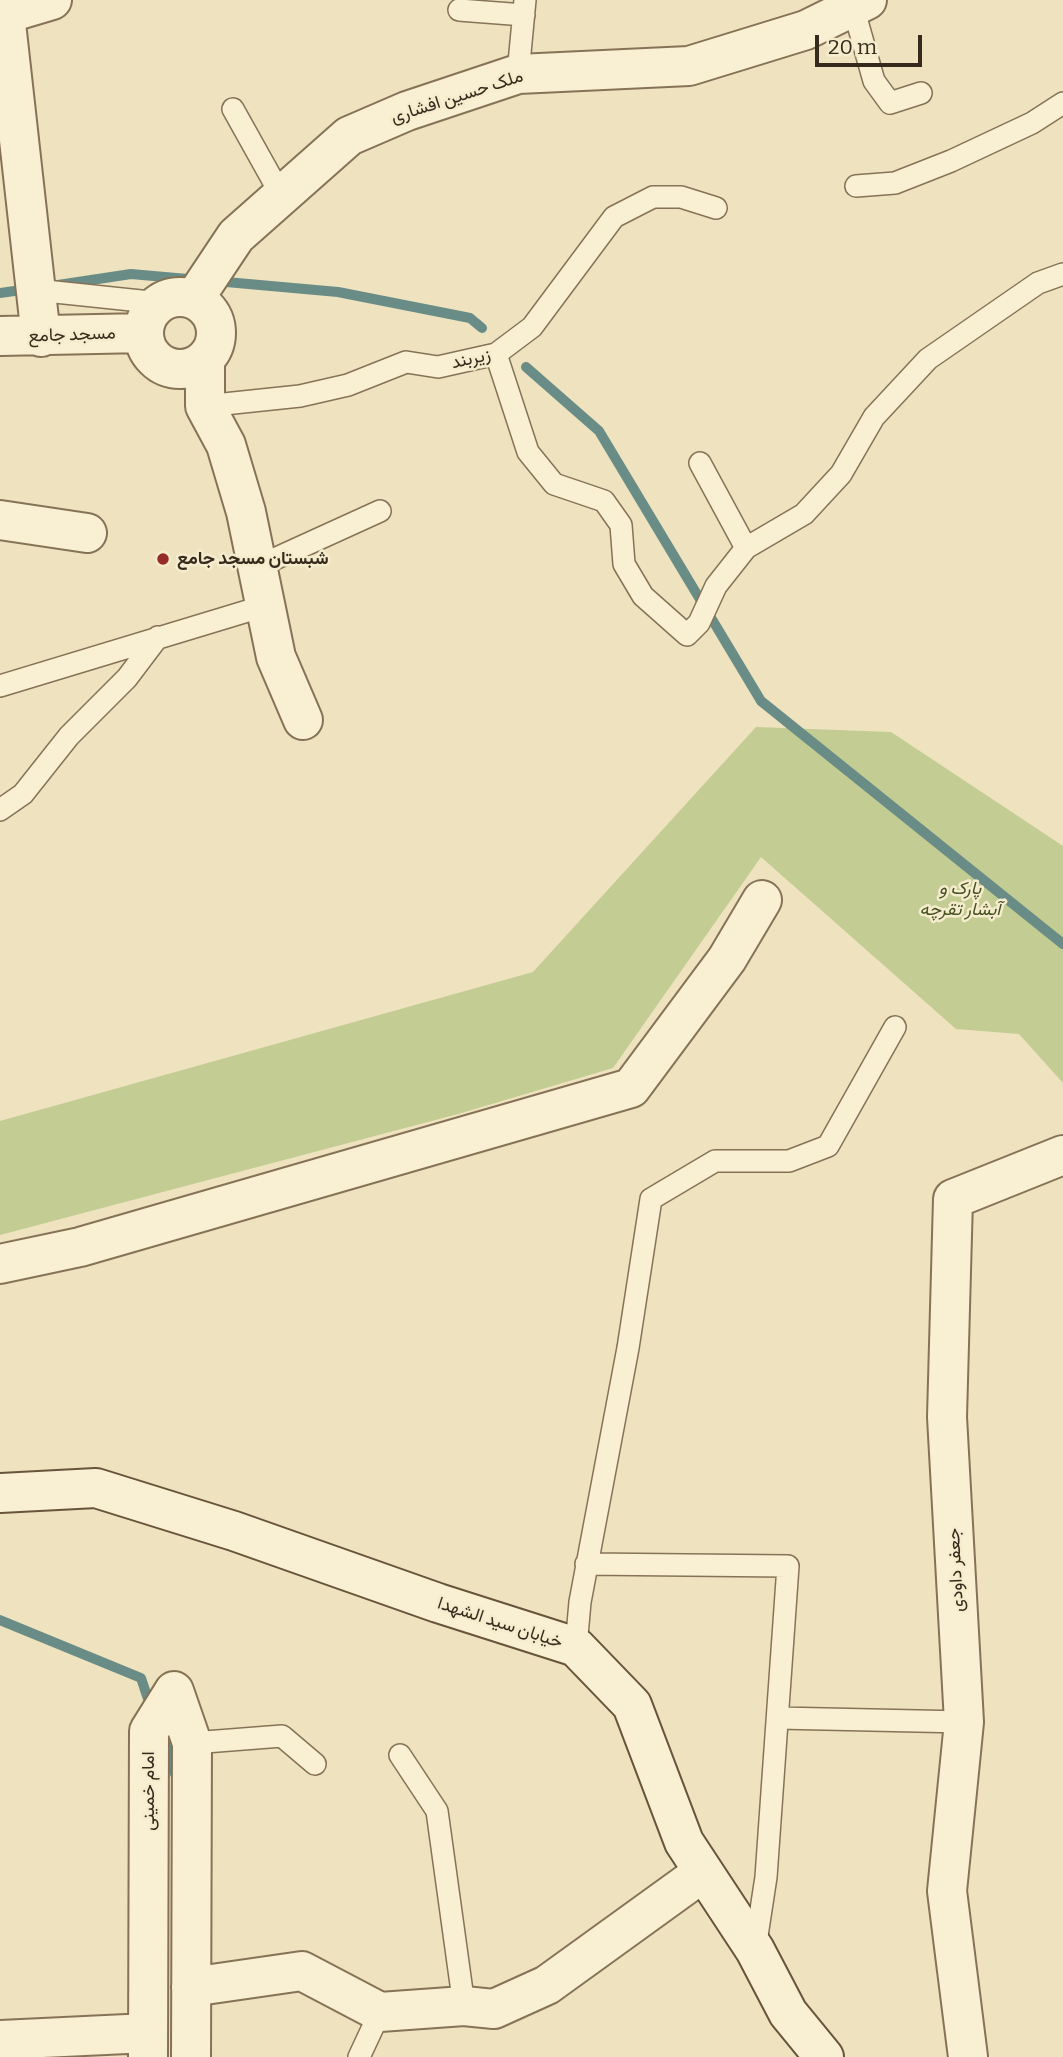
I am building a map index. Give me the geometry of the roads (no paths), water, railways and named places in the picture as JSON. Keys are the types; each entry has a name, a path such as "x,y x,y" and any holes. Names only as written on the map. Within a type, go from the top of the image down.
{"street":[{"path":"41,337 5,70 10,7 52,0"},
{"name":"ملک حسین افشاری","path":"182,299 236,236 349,136 407,111 518,74 689,66 806,30 860,4"},
{"path":"205,360 195,366 172,368 152,356 182,299 212,315 216,327 216,339 205,360 205,406 226,445 246,512 276,657 303,720"},
{"name":"مسجد جامع","path":"0,336 41,337 182,299"},
{"path":"0,520 87,533"},
{"path":"0,1264 80,1247 631,1088 727,958 762,900"},
{"name":"جعفر داودی","path":"968,2057 947,1891 964,1722 947,1417 953,1199 1063,1155"},
{"name":"خیابان سید الشهدا","path":"0,1493 96,1488 234,1531 438,1603 576,1647 632,1705 684,1842 702,1874 755,1950 788,2013 824,2057"},
{"name":"امام خمینی","path":"148,2045 149,1731 174,1691 192,1743 191,2057"},
{"path":"191,1987 302,1971 380,2012 464,2006 494,2009 547,1984 702,1874"},
{"path":"0,2040 148,2045"}],"lane":[{"path":"860,4 874,80 890,103 921,93"},
{"path":"459,10 524,7 518,74"},
{"path":"856,186 895,183 951,161 1032,123 1063,103"},
{"path":"233,109 281,195"},
{"name":"زیربند","path":"205,406 312,393 348,384 406,362 438,367 496,354 532,327 614,217 653,197 681,197 716,208"},
{"path":"496,354 528,452 554,484 604,501 621,525 624,564 643,596 687,635 699,623 712,595 747,548 804,514 841,474 874,418 928,359 1038,283 1063,274"},
{"path":"35,282 182,299"},
{"path":"699,463 747,548"},
{"path":"257,567 380,511"},
{"path":"0,686 264,606"},
{"path":"0,810 23,794 69,736 127,678 158,637"},
{"path":"576,1647 586,1564 628,1348 651,1199 715,1161 789,1161 828,1146 895,1027"},
{"path":"586,1564 788,1566 766,1877 755,1950"},
{"path":"778,1717 964,1722"},
{"path":"192,1743 282,1736 315,1764"},
{"path":"400,1755 437,1811 464,2006"},
{"path":"359,2057 380,2012"}],"waterway":[{"path":"58,285 131,274 199,280"},
{"path":"215,281 338,292 470,318 482,328"},
{"path":"0,293 28,289"},
{"path":"526,367 599,431 761,701 1063,944"},
{"path":"0,1620 141,1678 148,1699"},
{"path":"164,1740 175,1774"}],"place":[{"name":"شبستان مسجد جامع","path":"163,559"}],"park label":[{"name":"پارک و آبشار تقرچه","path":"960,899"}]}
